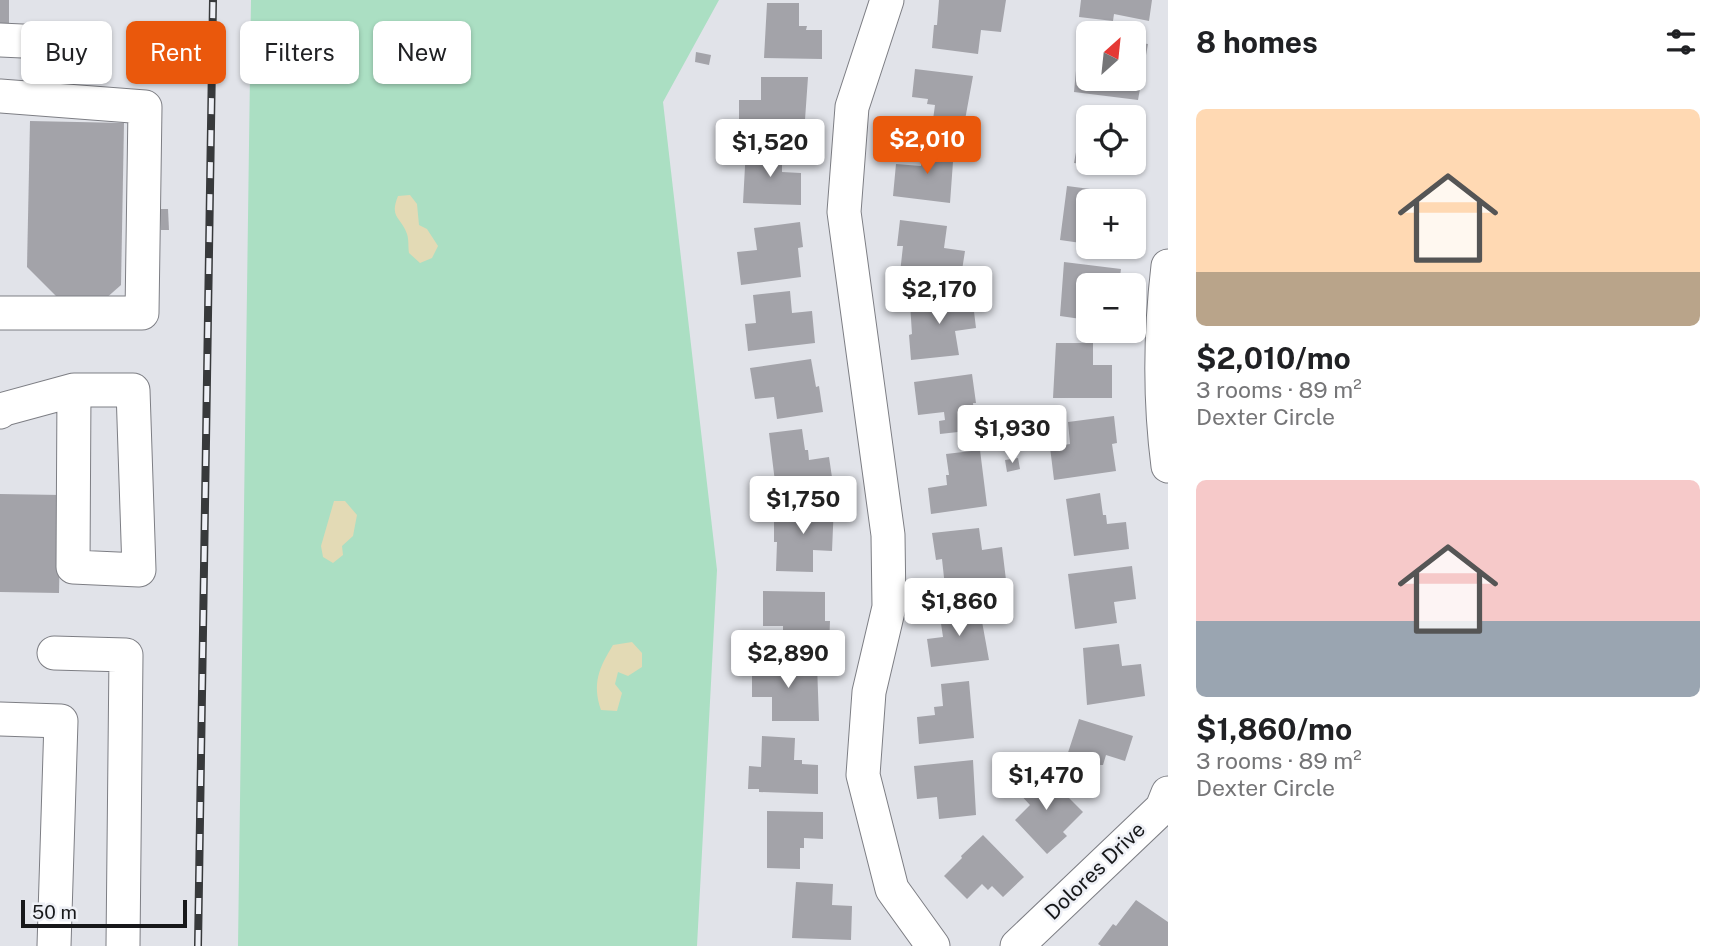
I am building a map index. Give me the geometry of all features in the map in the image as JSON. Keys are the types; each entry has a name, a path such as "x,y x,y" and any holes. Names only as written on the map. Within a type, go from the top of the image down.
{"street":[{"path":"887,0 852,107 845,212 888,535 889,607 869,692 863,775 892,889 933,946"},
{"path":"0,40 21,41"},
{"path":"0,96 145,107 142,313 0,313"},
{"path":"1168,265 1161,324 1168,466"},
{"path":"1,402 74,390 133,390 139,570 73,567 74,390"},
{"path":"54,653 126,655 123,946"},
{"path":"0,719 61,721 54,946"},
{"name":"Dolores Drive","path":"1017,946 1162,808 1168,793"}],"green space":[{"path":"251,0 719,0 663,102 717,570 697,946 238,946 250,84 359,84 359,21 251,21"}],"sand":[{"path":"410,195 417,204 419,225 427,229 438,246 432,258 420,263 409,253 405,228 395,213 398,196"},
{"path":"334,501 345,501 357,515 353,536 342,546 343,555 333,563 323,557 321,546"},
{"path":"632,642 642,653 642,667 628,676 618,672 615,684 622,693 617,711 601,710 597,684 604,661 613,645"}],"building":[{"path":"0,0 9,0 9,31 0,30"},
{"path":"939,0 1006,0 1001,32 981,30 978,54 932,48"},
{"path":"1081,0 1152,0 1149,21 1114,14 1113,21 1079,17"},
{"path":"767,3 799,3 799,26 807,26 806,30 822,30 822,59 764,58"},
{"path":"696,52 711,55 709,65 695,62"},
{"path":"915,69 973,76 963,131 932,127 935,105 927,104 928,99 912,97"},
{"path":"1076,71 1076,91 1140,91 1138,100 1074,92"},
{"path":"761,77 808,77 804,134 739,134 739,100 761,100"},
{"path":"30,121 124,123 121,285 104,300 60,300 27,267"},
{"path":"924,143 954,148 950,203 893,196 896,164 921,166"},
{"path":"746,148 782,149 782,172 801,173 801,205 743,203"},
{"path":"1067,186 1090,189 1076,189 1076,242 1060,240"},
{"path":"160,209 168,209 169,230 161,230"},
{"path":"900,220 947,226 944,248 965,251 960,283 900,273 903,246 897,246"},
{"path":"800,222 803,247 798,248 801,277 741,285 737,252 757,250 754,228"},
{"path":"1064,262 1121,269 1120,273 1076,273 1076,318 1060,316"},
{"path":"790,291 792,313 812,311 815,343 748,351 745,324 756,323 753,295"},
{"path":"972,295 976,328 955,331 959,355 911,360 910,303"},
{"path":"1056,343 1093,343 1093,365 1112,365 1112,398 1053,398"},
{"path":"811,359 823,412 777,419 774,397 755,399 750,368"},
{"path":"972,374 976,430 940,434 939,421 945,420 944,412 918,415 914,382"},
{"path":"1114,416 1117,443 1112,444 1116,471 1054,480 1050,447 1070,444 1068,422"},
{"path":"802,429 809,460 829,457 833,484 776,490 769,433"},
{"path":"980,450 987,506 931,514 928,488 947,485 946,475 949,475 946,454"},
{"path":"1018,458 1020,469 1007,472 1005,460"},
{"path":"1100,493 1107,524 1126,522 1129,549 1074,556 1066,499"},
{"path":"0,494 61,495 59,593 0,592"},
{"path":"795,503 834,504 832,551 813,550 813,572 776,571 774,516 795,516"},
{"path":"979,528 982,550 1002,547 1006,580 945,587 942,559 936,560 932,533"},
{"path":"1132,566 1136,599 1114,602 1117,623 1075,629 1068,574"},
{"path":"763,591 825,592 825,621 830,621 829,648 783,647 783,626 763,626"},
{"path":"979,605 989,660 931,667 927,639 943,637 939,610"},
{"path":"1119,644 1122,666 1141,664 1145,696 1087,705 1083,648"},
{"path":"752,664 817,664 819,721 772,721 772,697 752,697"},
{"path":"969,681 974,738 919,744 917,717 935,715 934,707 943,706 941,684"},
{"path":"1079,719 1133,736 1125,761 1106,755 1094,784 1061,774"},
{"path":"762,736 795,738 794,760 802,760 802,764 818,765 818,794 759,792 759,789 748,789 749,766 761,767"},
{"path":"973,760 976,815 939,819 937,797 917,799 914,766"},
{"path":"1040,769 1083,812 1063,832 1067,836 1047,854 1015,820 1030,805 1017,791"},
{"path":"767,811 823,812 823,839 804,838 804,848 800,848 800,869 767,868"},
{"path":"983,835 1024,877 1003,897 992,886 988,890 982,884 967,899 944,876"},
{"path":"796,882 833,884 832,905 852,906 851,940 792,938"},
{"path":"1136,900 1168,922 1168,946 1098,944 1113,924 1116,926"}],"railway":[{"path":"198,946 213,0"}]}
